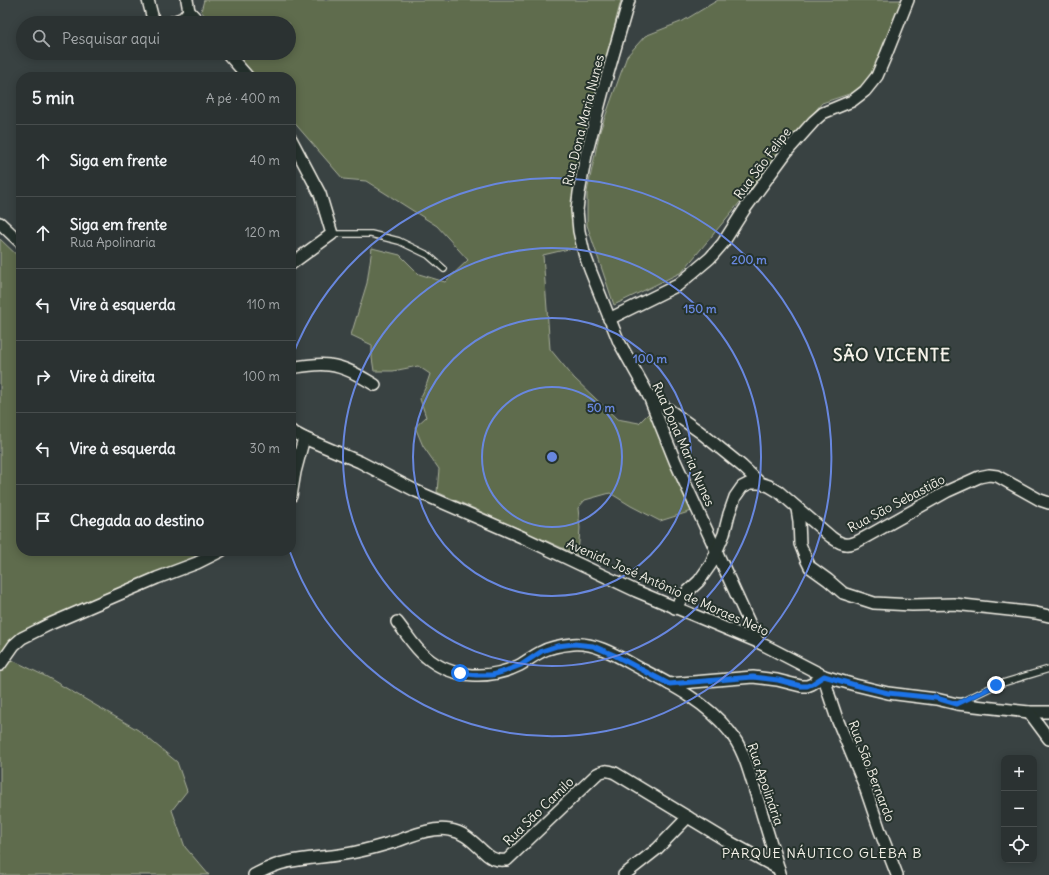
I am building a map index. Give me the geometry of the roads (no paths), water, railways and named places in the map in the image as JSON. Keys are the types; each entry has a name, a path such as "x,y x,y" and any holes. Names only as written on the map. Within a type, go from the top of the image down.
{"street":[{"path":"148,0 152,16"},
{"name":"Rua Dona Maria Nunes","path":"629,0 586,156 579,192 579,231 584,253 619,342 648,394 675,461 758,642"},
{"name":"Rua São Felipe","path":"609,319 678,285 710,258 788,150 814,121 823,113 852,101 865,91 876,76 886,55 908,0"},
{"path":"184,16 188,5"},
{"path":"188,5 195,16"},
{"path":"233,60 244,72"},
{"path":"296,148 320,194 332,234 296,260"},
{"path":"0,223 16,238"},
{"path":"296,367 327,364 344,368 361,376 374,385"},
{"name":"Rua São Sebastião","path":"648,394 700,432 742,466 760,483 779,492 831,537 846,545 854,544 948,491 968,481 984,476 997,476 1040,500 1049,503"},
{"name":"Avenida José Antônio de Moraes Neto","path":"296,434 360,462 416,491 524,538 636,591 758,642 824,676 888,693 936,698 957,704 1029,712 1049,712"},
{"path":"296,468 304,438"},
{"path":"675,608 684,594 699,581 711,564 724,534 735,497 742,487 750,483 760,483"},
{"path":"797,508 800,544 806,560 810,567 843,593 874,602 912,605 954,604 1036,613 1049,616"},
{"path":"0,665 14,645 22,638 50,624 157,578 198,563 211,556"},
{"name":"Rua Apolinária","path":"397,622 424,656 435,664 449,671 476,675 492,675 521,665 542,651 557,646 574,644 593,646 614,655 669,684 693,699 720,720 731,732 744,753 780,872"},
{"path":"669,684 753,677 807,686 824,676"},
{"name":"Rua São Bernardo","path":"824,676 829,695 864,784 897,875"},
{"path":"1029,712 1049,739"},
{"name":"Rua São Camilo","path":"254,875 267,868 286,862 356,852 388,844 427,831 442,829 452,830 464,834 487,855 494,859 507,860 597,774 603,771 615,773 724,840 780,872"},
{"path":"624,875 657,849 688,817"}],"lane":[{"path":"332,234 371,234 399,241 428,255 444,269"},
{"path":"957,704 996,685 1049,669"}],"district":[{"name":"SÃO VICENTE","path":"892,355"},
{"name":"PARQUE NÁUTICO GLEBA B","path":"822,853"}]}
